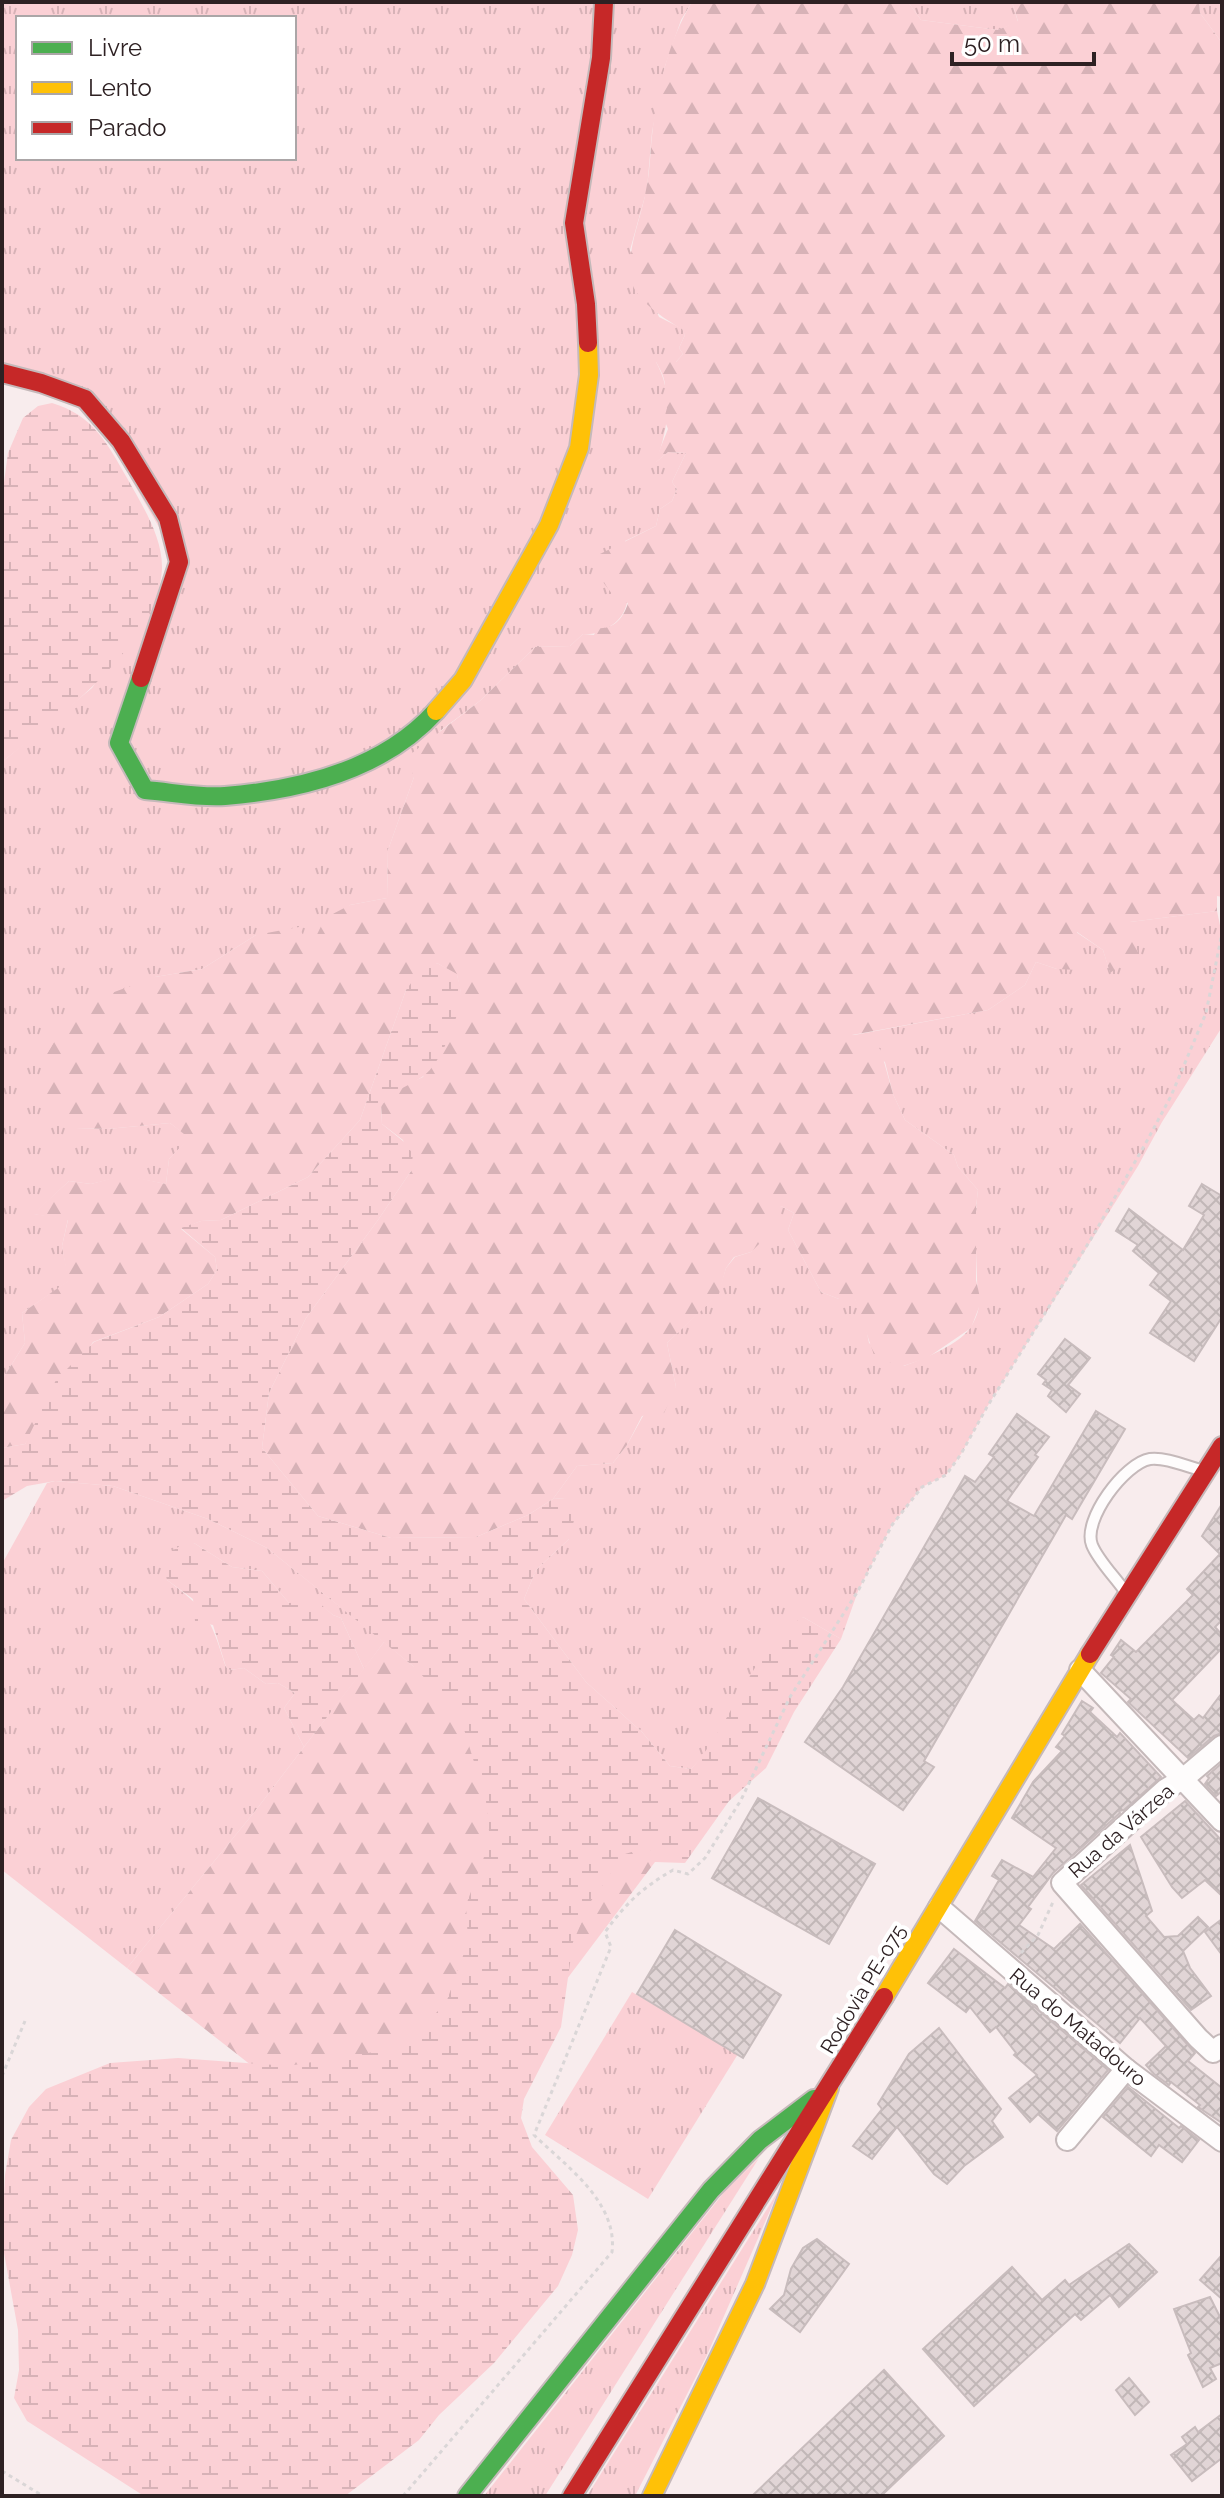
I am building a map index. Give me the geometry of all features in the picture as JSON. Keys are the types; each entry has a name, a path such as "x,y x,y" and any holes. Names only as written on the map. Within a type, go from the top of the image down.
{"main road":[{"path":"2,373 85,399 121,441 168,518 179,562 119,743 145,790 222,796 289,787 354,769 395,745 419,730 463,680 549,525 579,448 589,375 586,304 574,223 601,58 604,2"},
{"name":"Rodovia PE-075","path":"467,2496 711,2190 760,2140 829,2088 1080,1670 1222,1446"},
{"path":"572,2496 829,2088"},
{"path":"652,2496 755,2284 829,2088"}],"street":[{"path":"1080,1670 1222,1821"},
{"name":"Rua da Várzea","path":"1062,1883 1166,1789 1183,1779 1222,1746"},
{"path":"1062,1883 1217,2048"},
{"name":"Rua do Matadouro","path":"939,1907 1126,2069 1222,2141"},
{"path":"1067,2140 1126,2069"}],"lane":[{"path":"1128,1594 1092,1546 1089,1533 1121,1476 1136,1462 1154,1458 1206,1471"}],"path":[{"path":"403,2496 476,2407 612,2252 614,2235 604,2210 586,2185 534,2135 611,1947 605,1932 624,1905 645,1887 673,1870 688,1874 705,1858 741,1800 790,1697 858,1591 892,1525 922,1487 946,1475 961,1454 1094,1234 1171,1096 1206,1013 1222,933"},
{"name":"Rua da Várzea","path":"1008,1968 1038,1935 1062,1883"},
{"path":"2,2076 25,2021"},
{"path":"2,2471 43,2496"}],"green space":[{"path":"2,2 692,2 681,20 665,66 652,132 647,189 630,250 659,317 683,329 685,335 679,348 683,354 675,363 656,362 665,386 667,412 664,437 656,462 668,452 686,453 672,482 677,489 672,501 660,509 656,526 625,541 629,590 624,612 607,628 593,634 583,634 570,646 535,647 481,700 440,731 414,777 388,850 387,898 350,905 310,950 256,935 202,969 155,977 76,1128 107,1129 170,1123 190,1138 169,1159 166,1184 124,1176 91,1184 69,1181 34,1214 68,1219 62,1246 69,1281 22,1313 25,1343 2,1380 2,762 92,688 179,562 85,399 2,373"},
{"path":"692,2 908,2 921,20 998,30 1018,21 1012,2 1199,2 1200,13 1222,43 1222,897 1217,896 1217,911 1130,922 1138,953 1110,973 1103,950 1077,932 1078,970 1057,969 1036,962 1025,985 988,1010 852,1035 873,1039 881,1051 893,1094 905,1120 954,1155 958,1167 978,1190 976,1280 981,1302 971,1328 927,1358 903,1366 875,1358 855,1299 839,1299 821,1292 788,1230 794,1213 781,1206 777,1226 751,1252 734,1257 726,1268 719,1294 667,1343 676,1387 664,1413 642,1416 627,1445 613,1463 577,1466 553,1499 528,1515 476,1537 391,1538 318,1516 262,1448 269,1393 306,1318 411,1171 403,1140 382,1124 381,1105 394,1090 423,1077 461,993 457,975 437,963 406,990 360,1120 308,1177 221,1220 201,1221 181,1229 215,1257 217,1270 208,1284 159,1317 93,1342 25,1444 2,1448 2,1380 25,1343 22,1313 68,1281 62,1246 68,1220 33,1214 69,1181 91,1184 124,1175 166,1184 169,1159 189,1138 170,1123 107,1129 76,1128 49,1116 43,1092 42,1062 65,1024 98,998 155,977 202,969 256,935 299,927 310,949 325,918 350,905 387,898 388,850 414,777 407,757 481,700 535,647 570,646 583,634 594,635 597,628 613,625 626,608 628,603 616,599 596,573 600,554 656,526 660,509 672,501 677,489 672,482 686,453 668,452 654,464 668,429 664,419 667,408 662,399 664,380 656,362 667,353 676,362 683,354 679,348 685,335 682,329 638,295 631,280 630,268 632,246 644,201 661,84 676,33"},
{"path":"908,2 1012,2 1018,22 998,30 921,20"},
{"path":"1199,2 1222,2 1222,43 1200,13"},
{"path":"52,403 78,415 105,442 150,522 159,545 162,569 156,597 143,625 124,652 76,702 2,762 2,497 8,453 23,418 38,406"},
{"path":"1217,911 1222,935 1222,1027 961,1454 946,1475 922,1487 892,1525 858,1591 841,1639 803,1617 710,1749 691,1769 670,1766 642,1732 586,1682 524,1599 536,1570 569,1539 565,1498 553,1499 577,1466 613,1463 643,1416 676,1387 667,1343 718,1294 726,1268 735,1257 751,1252 781,1206 794,1213 788,1230 821,1292 839,1299 855,1298 869,1343 904,1366 960,1338 972,1325 978,1312 978,1190 958,1167 954,1155 905,1120 893,1094 885,1062 849,1036 988,1010 1025,985 1036,962 1057,969 1076,932 1103,950 1110,972 1130,922"},
{"path":"437,963 457,974 461,993 453,1026 429,1071 396,1092 381,1106 382,1124 413,1154 411,1171 306,1318 269,1393 262,1448 318,1516 391,1538 476,1537 528,1515 553,1499 565,1498 576,1513 569,1539 536,1570 524,1599 586,1682 642,1732 670,1766 691,1769 714,1739 762,1656 787,1628 803,1617 841,1639 794,1712 766,1768 729,1801 685,1863 645,1848 625,1854 591,1901 573,1942 561,2027 524,2099 521,2118 532,2147 573,2195 578,2230 572,2255 558,2286 494,2363 439,2415 419,2440 345,2496 144,2496 27,2421 14,2398 19,2370 18,2330 2,2242 5,2175 11,2140 29,2107 46,2089 110,2063 178,2058 288,2066 374,2052 409,2040 446,2003 468,1942 466,1905 490,1841 486,1801 463,1726 451,1705 413,1666 267,1548 208,1519 113,1486 55,1481 27,1486 2,1501 2,1448 25,1444 56,1380 94,1342 159,1317 208,1284 217,1270 215,1257 181,1228 201,1221 221,1220 308,1177 360,1120 406,990 420,971"},
{"path":"47,1483 113,1486 208,1519 267,1548 384,1642 364,1669 341,1618 318,1603 289,1603 262,1571 232,1567 194,1543 167,1580 200,1608 212,1627 226,1667 230,1670 244,1668 266,1684 278,1683 295,1693 284,1708 304,1747 127,1968 2,1870 2,1564"},
{"path":"194,1543 232,1567 262,1571 289,1603 318,1602 341,1618 364,1669 304,1747 284,1708 295,1693 278,1683 266,1684 244,1668 230,1670 226,1667 213,1625 195,1621 193,1599 167,1580 163,1563 165,1555 180,1546"},
{"path":"384,1642 413,1666 507,1720 685,1863 655,1862 409,2189 127,1968 256,1810"},
{"path":"632,1992 738,2054 648,2199 545,2135"},
{"path":"759,2158 545,2496 484,2496 725,2191"},
{"path":"779,2190 707,2355 635,2496 587,2496"}],"building":[{"path":"1202,1184 1222,1196 1222,1317 1194,1361 1150,1333 1171,1301 1150,1285 1159,1273 1133,1251 1138,1245 1116,1231 1129,1209 1183,1250 1204,1215 1189,1206"},
{"path":"1065,1339 1090,1358 1068,1385 1080,1394 1066,1412 1048,1396 1052,1390 1043,1384 1046,1380 1038,1374"},
{"path":"1096,1411 1125,1429 1072,1519 1066,1515 924,1761 934,1767 903,1810 805,1742 843,1687 965,1476 975,1482 994,1457 989,1454 1017,1414 1049,1437 1007,1501 1034,1516"},
{"path":"1222,1504 1222,1620 1215,1627 1222,1635 1222,1648 1172,1700 1194,1720 1199,1715 1203,1718 1222,1693 1222,1733 1188,1758 1101,1673 1114,1657 1111,1655 1121,1640 1136,1652 1193,1595 1187,1589 1220,1554 1202,1536"},
{"path":"1082,1701 1093,1708 1090,1712 1117,1737 1120,1733 1161,1777 1119,1811 1053,1873 1019,1925 1054,1949 1080,1924 1195,2053 1188,2061 1222,2088 1222,2123 1146,2065 1166,2046 1140,2018 1120,2043 975,1921 999,1880 992,1876 1002,1860 1033,1877 1056,1848 1012,1818 1033,1782 1062,1751 1056,1747 1065,1736 1062,1734"},
{"path":"1222,1763 1222,1791 1216,1796 1205,1784 1209,1778 1207,1776"},
{"path":"758,1798 875,1864 829,1944 712,1878"},
{"path":"1185,1801 1222,1841 1222,1896 1205,1880 1182,1898 1141,1837"},
{"path":"1130,1845 1152,1911 1146,1916 1164,1937 1178,1936 1198,1917 1208,1927 1183,1951 1190,1968 1211,1996 1191,2010 1081,1885"},
{"path":"1222,1919 1222,1955 1205,1932"},
{"path":"675,1930 781,1995 743,2058 637,1994"},
{"path":"954,1949 1005,1988 1008,1984 1108,2070 1057,2131 1038,2114 1030,2122 1009,2098 1037,2075 1014,2055 1016,2053 996,2027 990,2032 970,2007 966,2012 928,1983"},
{"path":"939,2028 1001,2109 992,2121 1003,2137 964,2166 947,2184 934,2174 897,2127 872,2159 853,2146 882,2109 878,2104 909,2054"},
{"path":"1128,2087 1199,2140 1182,2162 1159,2145 1151,2156 1103,2117"},
{"path":"817,2239 849,2264 800,2332 770,2309 784,2295 791,2269 803,2248"},
{"path":"1129,2244 1157,2272 1119,2307 1110,2295 1081,2320 1075,2314 974,2406 923,2349 1012,2267 1042,2300 1065,2280 1069,2285"},
{"path":"1222,2255 1222,2299 1200,2280"},
{"path":"1210,2297 1222,2321 1222,2363 1210,2368 1216,2379 1203,2387 1188,2355 1191,2353 1174,2309"},
{"path":"884,2370 944,2436 881,2496 752,2496"},
{"path":"1129,2378 1149,2402 1135,2415 1116,2390"},
{"path":"1222,2414 1222,2458 1192,2481 1171,2455 1187,2444 1182,2437 1195,2427 1198,2432"}],"traffic: fast":[{"path":"141,678 119,743 145,790 215,796 253,793 311,782 366,762 392,748 436,711"},
{"path":"467,2496 711,2190 760,2140 814,2099"}],"traffic: slow":[{"path":"436,711 463,680 549,525 579,448 589,375 588,343"},
{"path":"884,1997 1090,1654"},
{"path":"652,2496 755,2284 829,2088"}],"traffic: jam":[{"path":"588,343 586,304 574,223 601,58 604,2"},
{"path":"2,373 85,399 121,441 168,518 179,562 141,678"},
{"path":"1090,1654 1222,1446"},
{"path":"572,2496 884,1997"}]}
